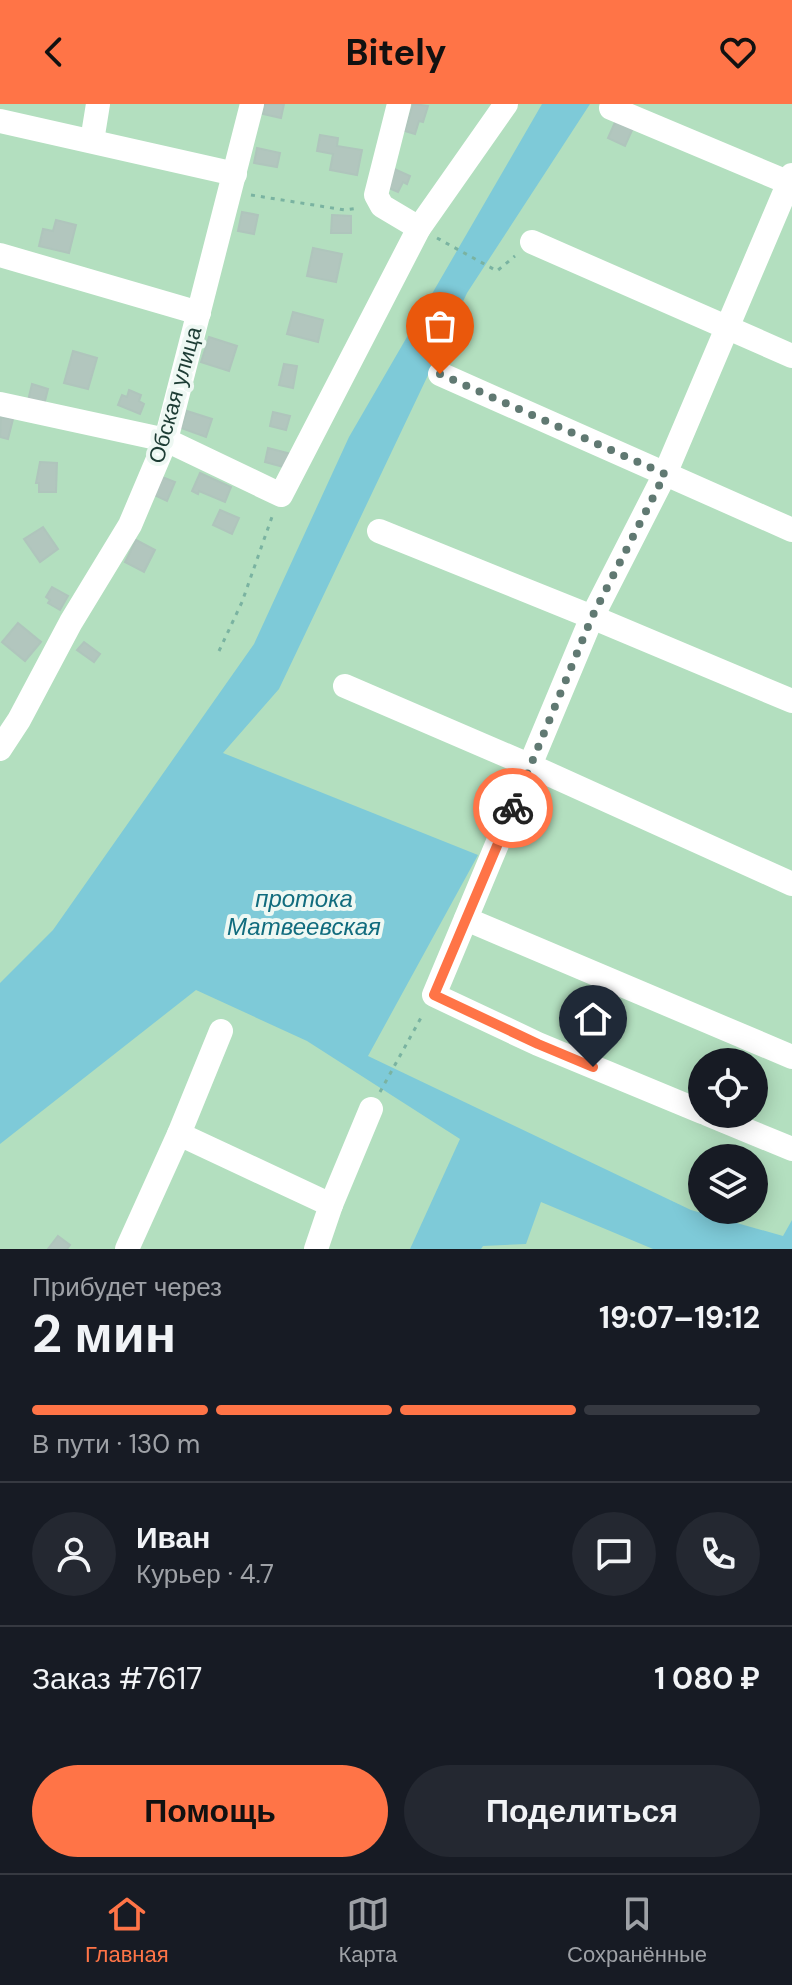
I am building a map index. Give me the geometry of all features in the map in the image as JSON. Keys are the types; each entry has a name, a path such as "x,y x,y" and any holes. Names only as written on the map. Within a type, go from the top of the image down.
{"street":[{"path":"92,141 98,104"},
{"name":"Обская улица","path":"0,749 130,525 166,440 252,104"},
{"path":"399,104 376,195 382,206 419,228"},
{"path":"0,404 166,440 281,495 419,228 506,104"},
{"path":"611,108 791,180 665,474 592,617 434,995 538,1044 688,1106"},
{"path":"0,121 235,174"},
{"path":"532,242 792,356"},
{"path":"0,255 199,313"},
{"path":"440,374 792,530"},
{"path":"379,531 792,701"},
{"path":"345,686 792,884"},
{"path":"466,919 792,1057"},
{"path":"127,1249 221,1031"},
{"path":"316,1249 371,1109"},
{"path":"741,1128 792,1149"},
{"path":"179,1134 331,1205"}],"path":[{"path":"235,174 242,192 275,200 345,210 382,206"},
{"path":"419,228 497,271"},
{"path":"219,651 242,602 281,495"},
{"path":"371,1109 434,995"}],"green space":[{"path":"0,104 792,104 792,1249 0,1249"}],"water":[{"name":"протока Матвеевская","path":"542,104 590,104 467,293 279,689 223,753 478,855 368,1056 688,1209 688,1224 741,1224 783,1236 792,1220 792,1249 653,1249 541,1202 526,1244 483,1246 481,1249 410,1249 460,1139 307,1041 196,990 0,1144 0,983 53,930 254,644 349,437"}],"building":[{"path":"265,104 284,104 281,118 263,114"},
{"path":"413,104 428,106 415,134 405,131"},
{"path":"616,120 633,128 625,146 608,138"},
{"path":"320,135 338,138 337,146 362,150 357,175 330,170 333,154 317,151"},
{"path":"257,148 280,153 277,167 254,163"},
{"path":"392,168 410,176 398,192 384,186"},
{"path":"242,212 258,215 254,234 238,231"},
{"path":"332,215 351,216 351,233 331,233"},
{"path":"56,220 76,225 69,253 39,246 43,229 53,231"},
{"path":"313,248 342,254 336,282 307,276"},
{"path":"293,312 323,320 318,342 287,334"},
{"path":"209,337 237,346 229,371 201,362"},
{"path":"73,351 97,358 88,389 64,383"},
{"path":"284,364 297,366 293,388 279,385"},
{"path":"32,384 48,389 43,409 27,405"},
{"path":"129,390 141,395 139,401 144,404 140,414 118,405 122,395 127,397"},
{"path":"187,411 212,419 206,437 181,428"},
{"path":"273,412 290,416 286,430 270,426"},
{"path":"1,417 13,419 8,439 0,437"},
{"path":"268,448 295,455 291,469 265,462"},
{"path":"40,462 57,463 56,492 39,492 39,483 36,483"},
{"path":"200,473 231,487 225,502 192,491"},
{"path":"157,475 175,482 167,501 150,493"},
{"path":"220,510 239,518 232,534 213,525"},
{"path":"43,527 58,549 40,562 24,539"},
{"path":"136,540 155,550 144,572 125,562"},
{"path":"52,587 68,596 60,610 48,603 50,600 46,597"},
{"path":"18,623 41,642 25,661 2,642"},
{"path":"84,642 100,654 94,662 77,650"},
{"path":"58,1236 70,1245 67,1249 48,1249"}],"way so far":[{"path":"440,374 665,474 592,617 513,808"}],"route":[{"path":"513,808 434,995 593,1067"}]}
